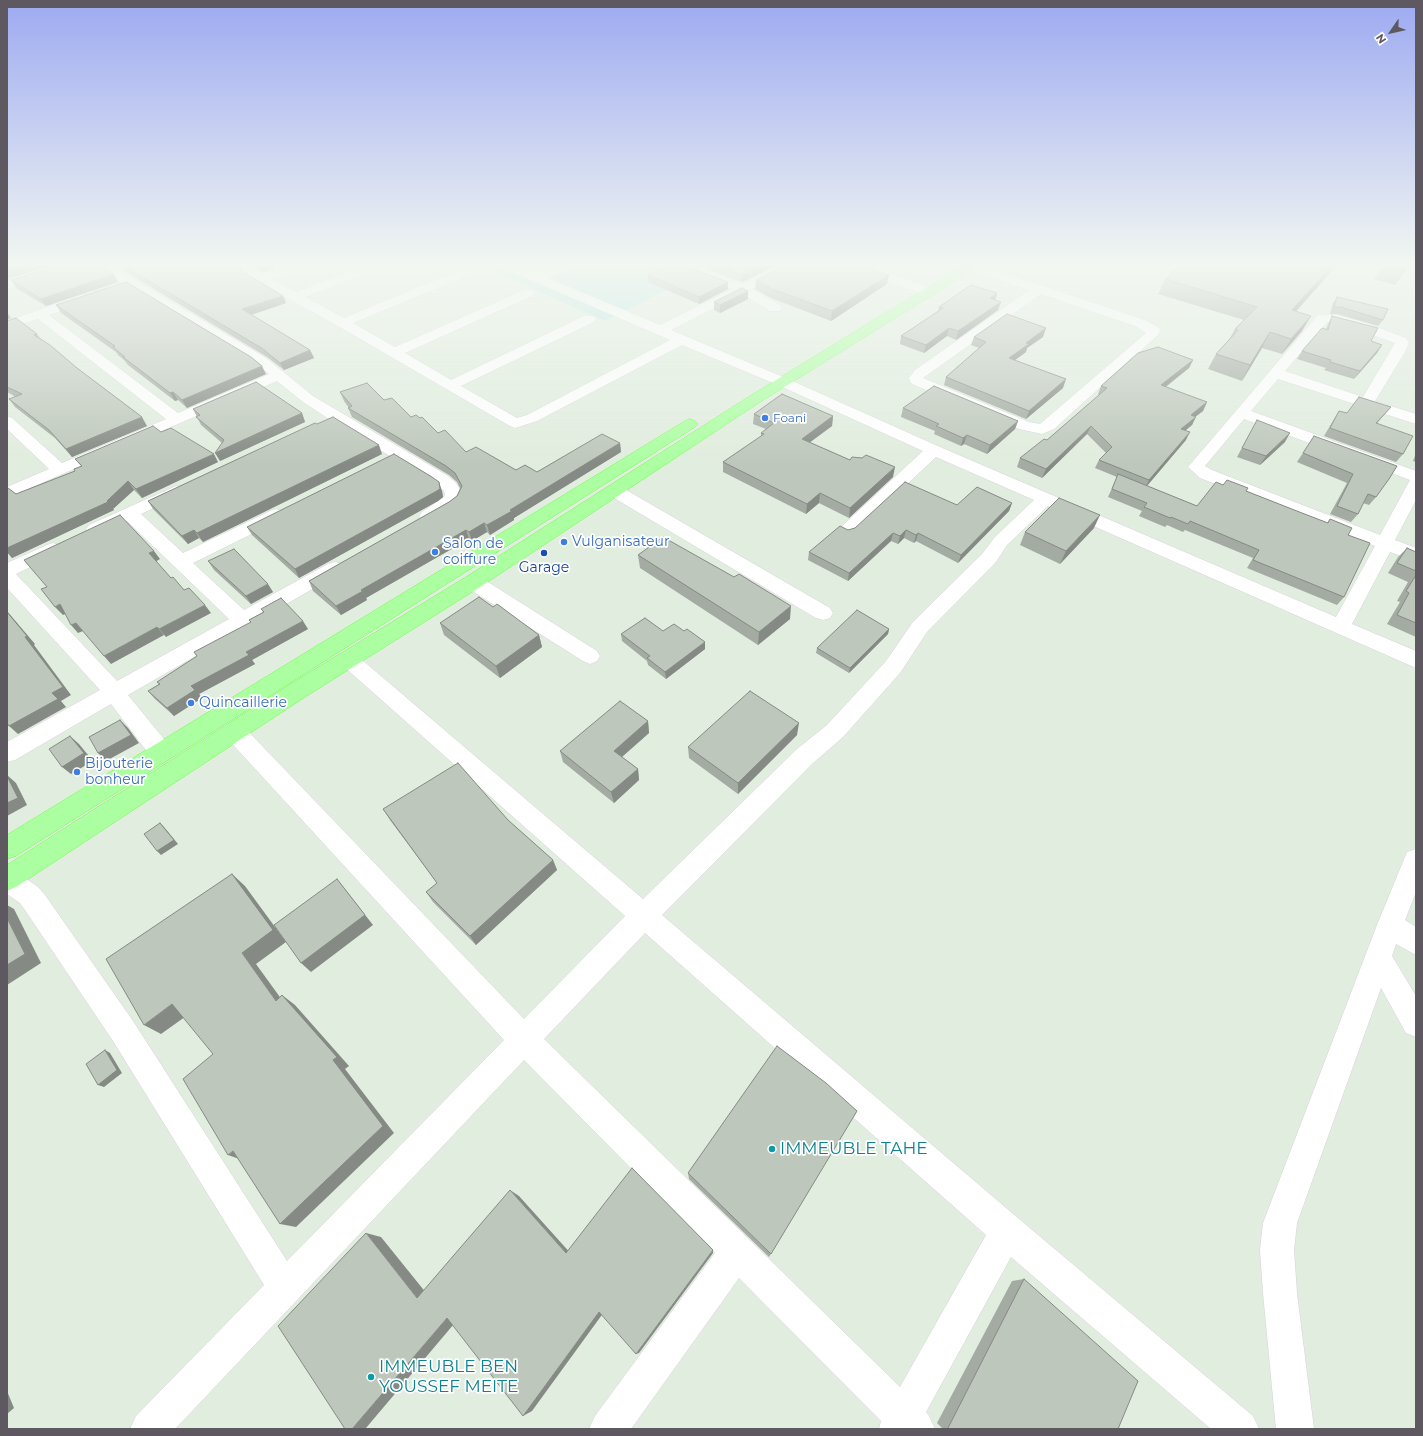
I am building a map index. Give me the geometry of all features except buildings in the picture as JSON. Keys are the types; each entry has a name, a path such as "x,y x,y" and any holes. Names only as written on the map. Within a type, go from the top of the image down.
{"main road":[{"path":"7,848 160,752 854,330"},
{"path":"9,878 234,731 473,582 615,491 775,379"}],"street":[{"path":"61,330 177,420"},
{"path":"205,330 261,361 308,399 327,419 390,458 442,480 450,487 454,494 452,500 445,506 411,525"},
{"path":"355,330 515,423 532,418 682,339"},
{"path":"394,353 445,330"},
{"path":"451,386 566,330"},
{"path":"661,330 1416,660"},
{"path":"981,330 920,373 916,378 918,381 1025,426 1042,429 1048,426 1152,334 1153,330"},
{"path":"1313,330 1241,413 1197,466 1197,469 1416,555"},
{"path":"1366,403 1398,352 1402,343 1402,340 1398,338 1372,330"},
{"path":"1275,373 1416,419"},
{"path":"7,493 279,375"},
{"path":"1241,413 1416,477"},
{"path":"8,424 60,470"},
{"path":"847,531 934,450"},
{"path":"7,570 193,483"},
{"path":"1341,627 1416,484"},
{"path":"615,491 823,614"},
{"path":"149,1429 643,916 805,756 835,731 893,667 920,627 989,558 1001,541 1046,498"},
{"path":"180,562 292,506"},
{"path":"129,513 242,620"},
{"path":"7,753 349,560"},
{"path":"7,576 114,692 160,752"},
{"path":"473,582 590,656"},
{"path":"348,659 1007,1231 1240,1429"},
{"path":"234,731 524,1040 737,1252 905,1425 1007,1231"},
{"path":"1295,1429 1280,1293 1277,1250 1280,1223 1390,925 1416,860"},
{"path":"9,878 16,886 29,895 36,904 123,1031 285,1288"},
{"path":"1390,925 1416,942"},
{"path":"1378,958 1416,1023"},
{"path":"608,1429 737,1252"}],"place":[{"name":"Foani","path":"765,418"},
{"name":"Vulganisateur","path":"564,542"},
{"name":"Salon de coiffure","path":"435,552"},
{"name":"Garage","path":"544,553"},
{"name":"Quincaillerie","path":"191,703"},
{"name":"Bijouterie bonheur","path":"77,772"},
{"name":"IMMEUBLE TAHE","path":"772,1149"},
{"name":"IMMEUBLE BEN YOUSSEF MEITE","path":"371,1377"}]}
